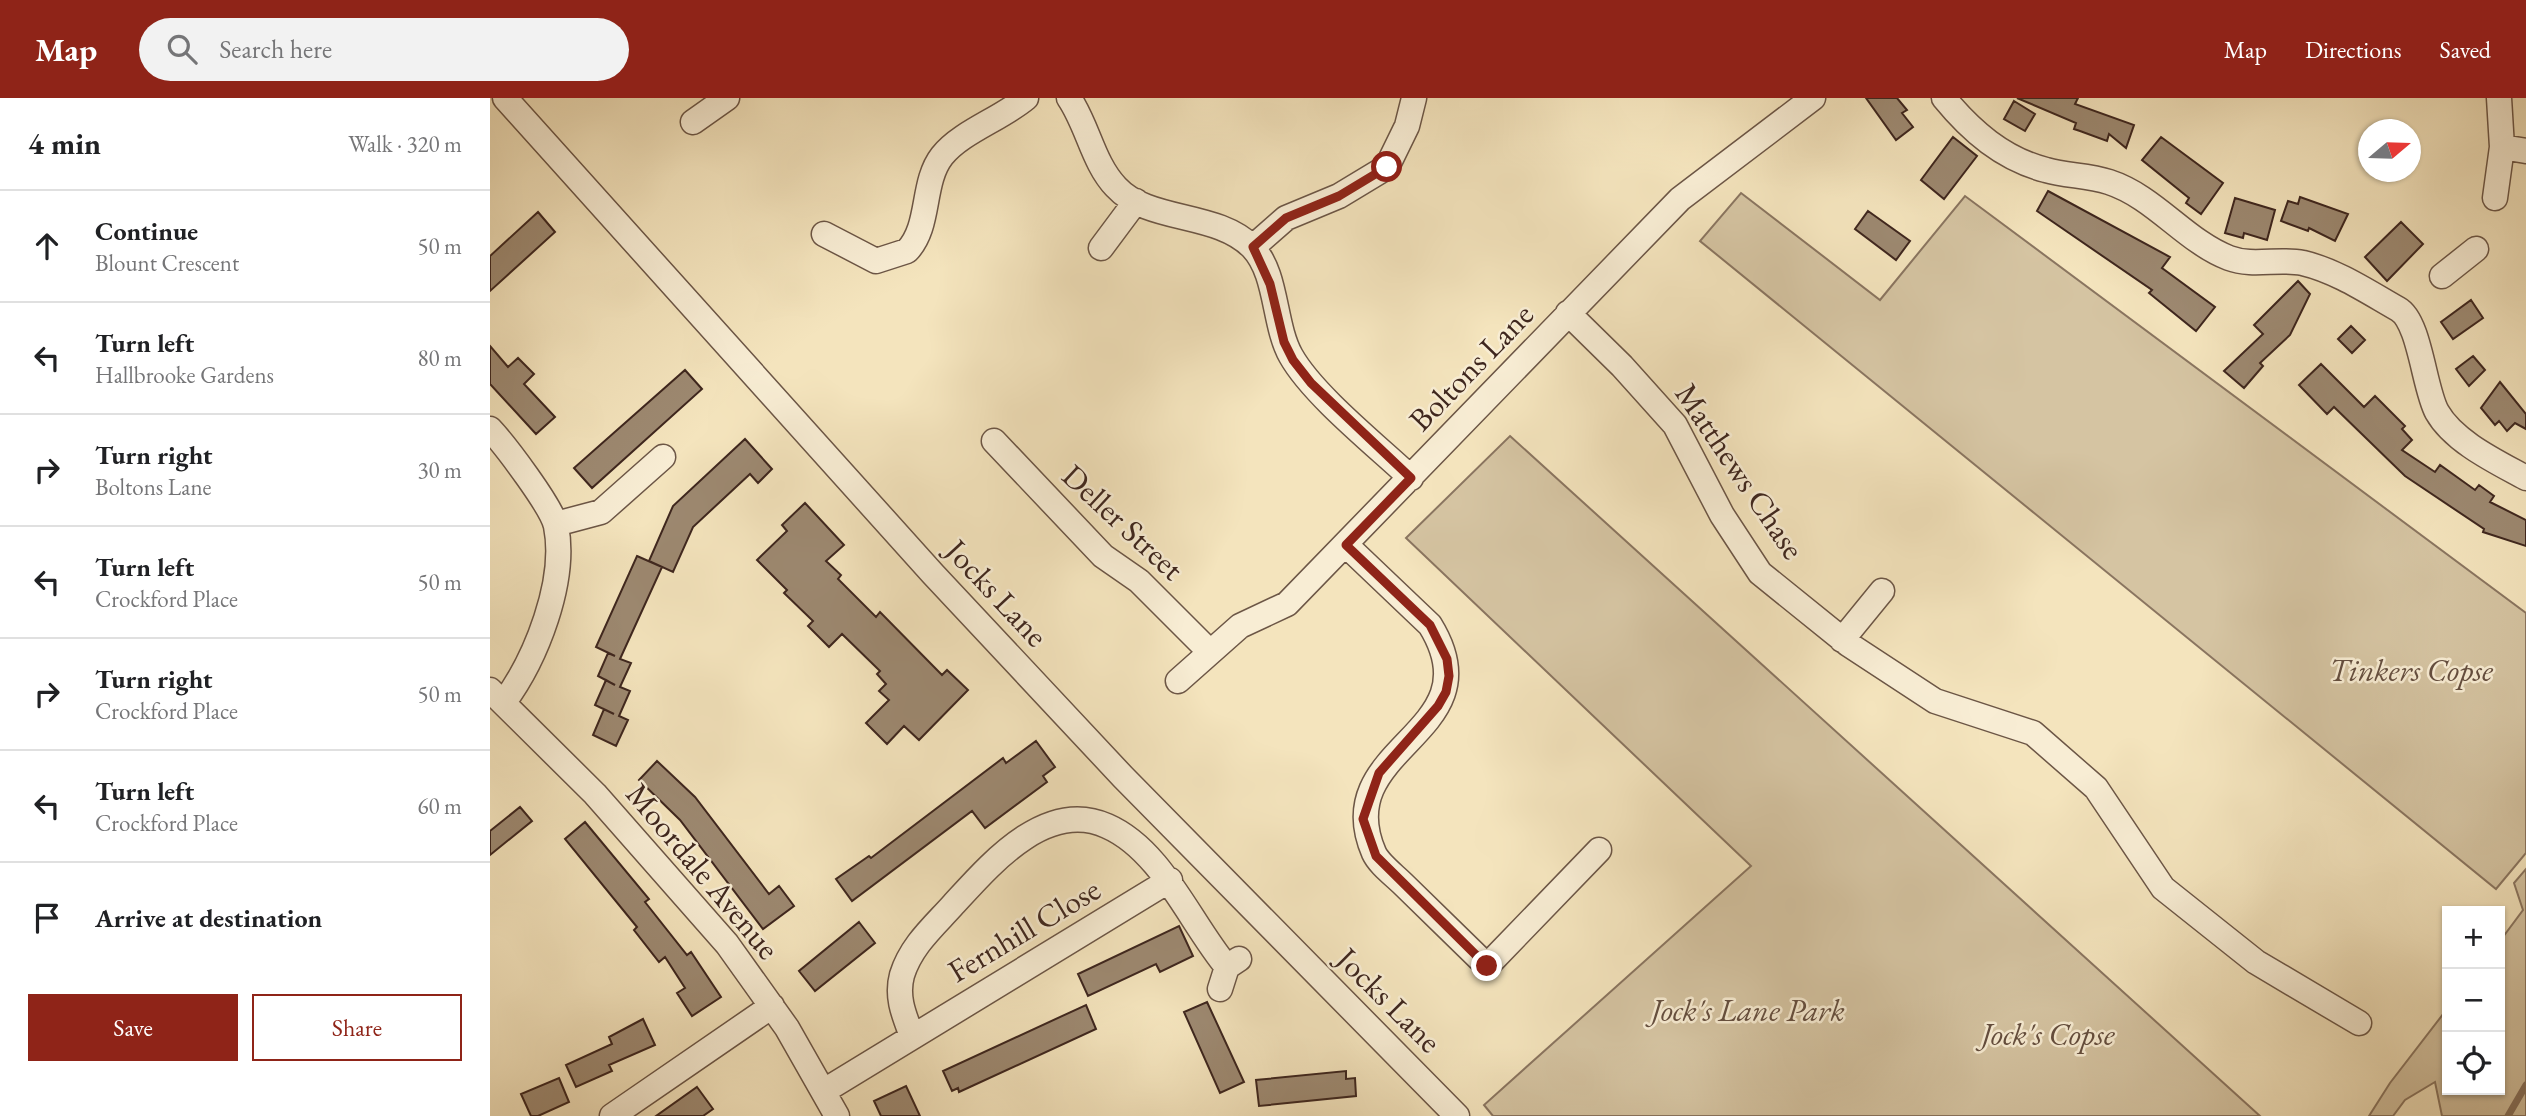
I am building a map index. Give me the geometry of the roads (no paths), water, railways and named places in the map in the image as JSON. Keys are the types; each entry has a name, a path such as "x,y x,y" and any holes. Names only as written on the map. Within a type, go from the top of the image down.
{"street":[{"name":"Jocks Lane","path":"505,98 933,574 1104,757 1457,1116"},
{"path":"693,122 727,98"},
{"path":"824,234 876,261 906,251 920,229 929,189 940,158 956,143 1008,113 1026,98"},
{"path":"1069,98 1103,168 1117,189 1136,201 1226,228 1253,247 1270,284 1284,342 1293,360 1311,383 1411,478"},
{"path":"1253,247 1286,218 1339,196 1387,167 1407,126 1414,98"},
{"name":"Boltons Lane","path":"1178,681 1209,650 1240,626 1287,604 1680,199 1813,98"},
{"path":"1944,98 1986,143 2026,164 2109,182 2180,225 2204,246 2230,259 2248,263 2302,263 2343,277 2402,311 2413,333 2438,413 2479,453 2526,478"},
{"path":"2496,198 2514,149 2499,98"},
{"path":"1101,248 1136,201"},
{"path":"2442,276 2476,248"},
{"name":"Matthews Chase","path":"1568,313 1622,366 1675,425 1722,515 1760,573 1842,640 1935,701 2033,733 2096,788 2163,888 2256,962 2359,1023"},
{"path":"490,429 556,524 557,569 552,603 516,685 497,696"},
{"name":"Deller Street","path":"993,441 1103,556 1139,581 1209,650"},
{"path":"556,524 601,512 663,457"},
{"path":"1346,545 1430,625 1440,641 1449,676 1446,692 1438,706 1379,773 1363,819 1376,856 1487,966 1599,850"},
{"path":"1842,640 1882,591"},
{"name":"Moordale Avenue","path":"497,696 595,794 727,944 772,1006 837,1116"},
{"name":"Fernhill Close","path":"912,1036 898,997 902,974 915,946 997,856 1035,831 1075,821 1108,826 1134,845 1170,880 1203,938 1229,971"},
{"name":"Fernhill Close","path":"824,1091 1170,880"},
{"path":"612,1116 772,1006"}],"waterway":[{"path":"2508,1116 2526,1085"}],"park label":[{"name":"Tinkers Copse","path":"2411,670"},
{"name":"Jock's Lane Park","path":"1748,1010"},
{"name":"Jock's Copse","path":"2048,1034"}]}
